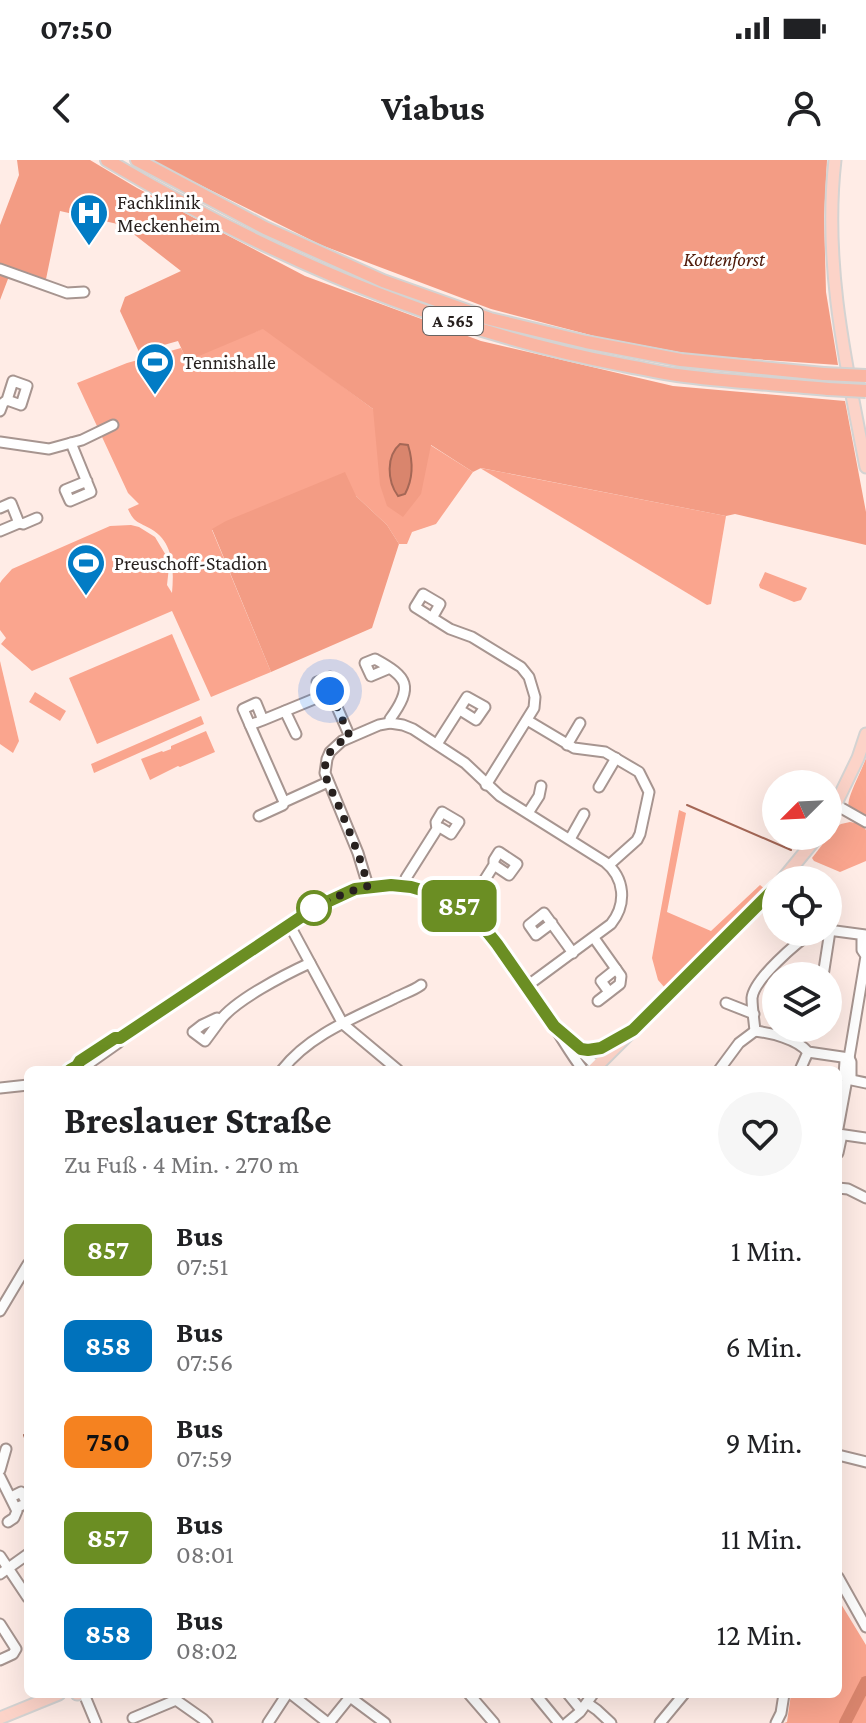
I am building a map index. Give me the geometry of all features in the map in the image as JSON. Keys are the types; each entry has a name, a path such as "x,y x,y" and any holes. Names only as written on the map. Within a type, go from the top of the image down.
{"highway":[{"name":"A 565","path":"107,160 255,241 372,293 485,332 580,357 676,375 866,391"},
{"name":"A 565","path":"137,160 265,228 383,281 490,319 681,360 866,376"}],"main road":[{"path":"835,160 832,228 834,281 842,344 866,467"},
{"path":"842,792 866,734"},
{"path":"793,866 807,850"},
{"path":"599,1066 762,901"},
{"path":"0,1710 30,1698"},
{"path":"0,1718 49,1698"}],"street":[{"path":"0,269 67,293 84,292"},
{"path":"0,411 7,400"},
{"path":"0,442 43,449 71,443 113,425"},
{"path":"71,443 87,481"},
{"path":"0,508 11,503 19,523"},
{"path":"1,527 23,524 37,518"},
{"path":"432,618 472,637 521,667 531,683 535,703 532,712 486,785"},
{"path":"390,668 401,677 404,696 390,723"},
{"path":"250,725 326,692 350,737"},
{"path":"263,720 256,703 243,709 284,802"},
{"path":"437,744 460,710"},
{"path":"285,711 296,734"},
{"path":"527,720 567,745 605,752 639,772 649,792 640,834 609,865"},
{"path":"567,745 580,723"},
{"path":"368,886 358,853 328,782 325,766 336,745 350,737 379,725 403,725 465,763 500,796 609,865 619,878 622,901 615,919 527,986"},
{"path":"599,787 616,758"},
{"path":"259,816 328,782"},
{"path":"528,813 539,796 541,786"},
{"path":"842,808 866,822"},
{"path":"570,839 584,814"},
{"path":"404,886 437,829"},
{"path":"465,911 494,865"},
{"path":"76,1066 325,901 368,886 404,886 435,894 465,911 485,929 580,1066"},
{"path":"552,923 573,953"},
{"path":"289,924 343,1024 392,1066"},
{"path":"842,932 866,936"},
{"path":"842,1108 847,1079 844,1075 845,1061 849,1058 866,956 862,950 862,939 866,936"},
{"path":"594,938 621,976 620,984 598,1001"},
{"path":"755,1031 752,999 755,987 761,977 797,946"},
{"path":"220,1018 277,979 310,963"},
{"path":"286,1066 306,1045 421,985"},
{"path":"726,1003 754,1014"},
{"path":"554,1026 581,1049 594,1066"},
{"path":"581,1049 601,1048 633,1030"},
{"path":"722,1066 739,1043 755,1031 796,1043 808,1052 849,1058"},
{"path":"802,1066 808,1052"},
{"path":"847,1079 866,1083"},
{"path":"0,1088 24,1085"},
{"path":"842,1133 866,1138"},
{"path":"842,1188 866,1198"},
{"path":"0,1311 24,1271"},
{"path":"0,1470 6,1449"},
{"path":"842,1456 866,1462"},
{"path":"0,1477 17,1513 8,1522"},
{"path":"11,1497 21,1492 24,1498"},
{"path":"16,1508 24,1504"},
{"path":"0,1556 4,1571 24,1594"},
{"path":"4,1571 24,1557"},
{"path":"842,1584 866,1627"},
{"path":"0,1624 16,1649 13,1654 1,1658"},
{"path":"82,1698 96,1723"},
{"path":"268,1723 286,1698"},
{"path":"294,1698 328,1723 349,1698"},
{"path":"351,1698 385,1723"},
{"path":"472,1698 494,1723"},
{"path":"538,1698 559,1723"},
{"path":"573,1698 597,1710 611,1723"},
{"path":"567,1723 590,1698"},
{"path":"660,1723 681,1698"},
{"path":"776,1723 783,1698"},
{"path":"133,1718 176,1700 207,1723"}],"shaded area":[{"path":"264,328 373,409 473,472 436,524 412,532 407,544 399,544 387,525 356,496 212,530 271,672 211,697 172,611 32,671 1,644 6,638 0,630 0,583 12,569 110,526 131,525 155,537 167,557 167,585 172,593 172,566 168,549 159,535 130,514 128,509 139,504 128,493 77,383 127,363 181,348 187,360"},
{"path":"400,444 408,445 411,470 405,494 398,496 392,483 390,462"},
{"path":"480,468 726,516 711,604 707,605"},
{"path":"765,572 807,588 801,600 794,602 760,588"},
{"path":"172,634 200,700 97,744 69,678"},
{"path":"0,661 19,741 13,753 0,744"},
{"path":"35,692 66,711 60,721 29,702"},
{"path":"201,716 204,724 94,773 91,764"},
{"path":"206,731 215,752 150,780 141,759 171,749 171,746"},
{"path":"866,758 866,818 848,804"},
{"path":"679,810 686,813 667,912 711,931 760,885 762,892 665,988 658,980 652,958"},
{"path":"842,824 861,824 866,830 866,861 842,871 842,866 826,866 812,858 818,850 842,850"},
{"path":"842,1606 866,1645 866,1723 784,1723 787,1722 790,1698 842,1698"}],"green space":[{"path":"17,160 90,160 305,276 481,341 673,386 845,401 866,512 866,545 735,514 726,516 481,468 473,472 431,445 421,494 403,517 387,506 380,485 373,409 263,329 187,361 178,341 139,352 120,311 125,297 181,271 122,225 60,211 45,284 11,271 0,300 0,225 19,175"},
{"name":"Kottenforst","path":"150,160 827,160 824,217 826,292 838,365 695,355 598,337 491,309 321,245"},
{"path":"345,472 356,496 387,525 399,544 372,628 271,672 212,529"}],"waterway":[{"path":"687,805 762,837"},
{"path":"845,1723 866,1682"}],"bus line":[{"name":"857","path":"77,1066 80,1061 115,1038 120,1038 325,901 355,889 381,885 420,888 443,897 465,911 497,944 554,1026 581,1049 588,1050 601,1048 633,1030 762,901"}],"place":[{"name":"Fachklinik Meckenheim","path":"89,247"},
{"name":"Tennishalle","path":"155,396"},
{"name":"Preuschoff-Stadion","path":"86,597"}],"route":[{"path":"314,908 368,886 325,773 330,752 350,737 330,691"}]}
